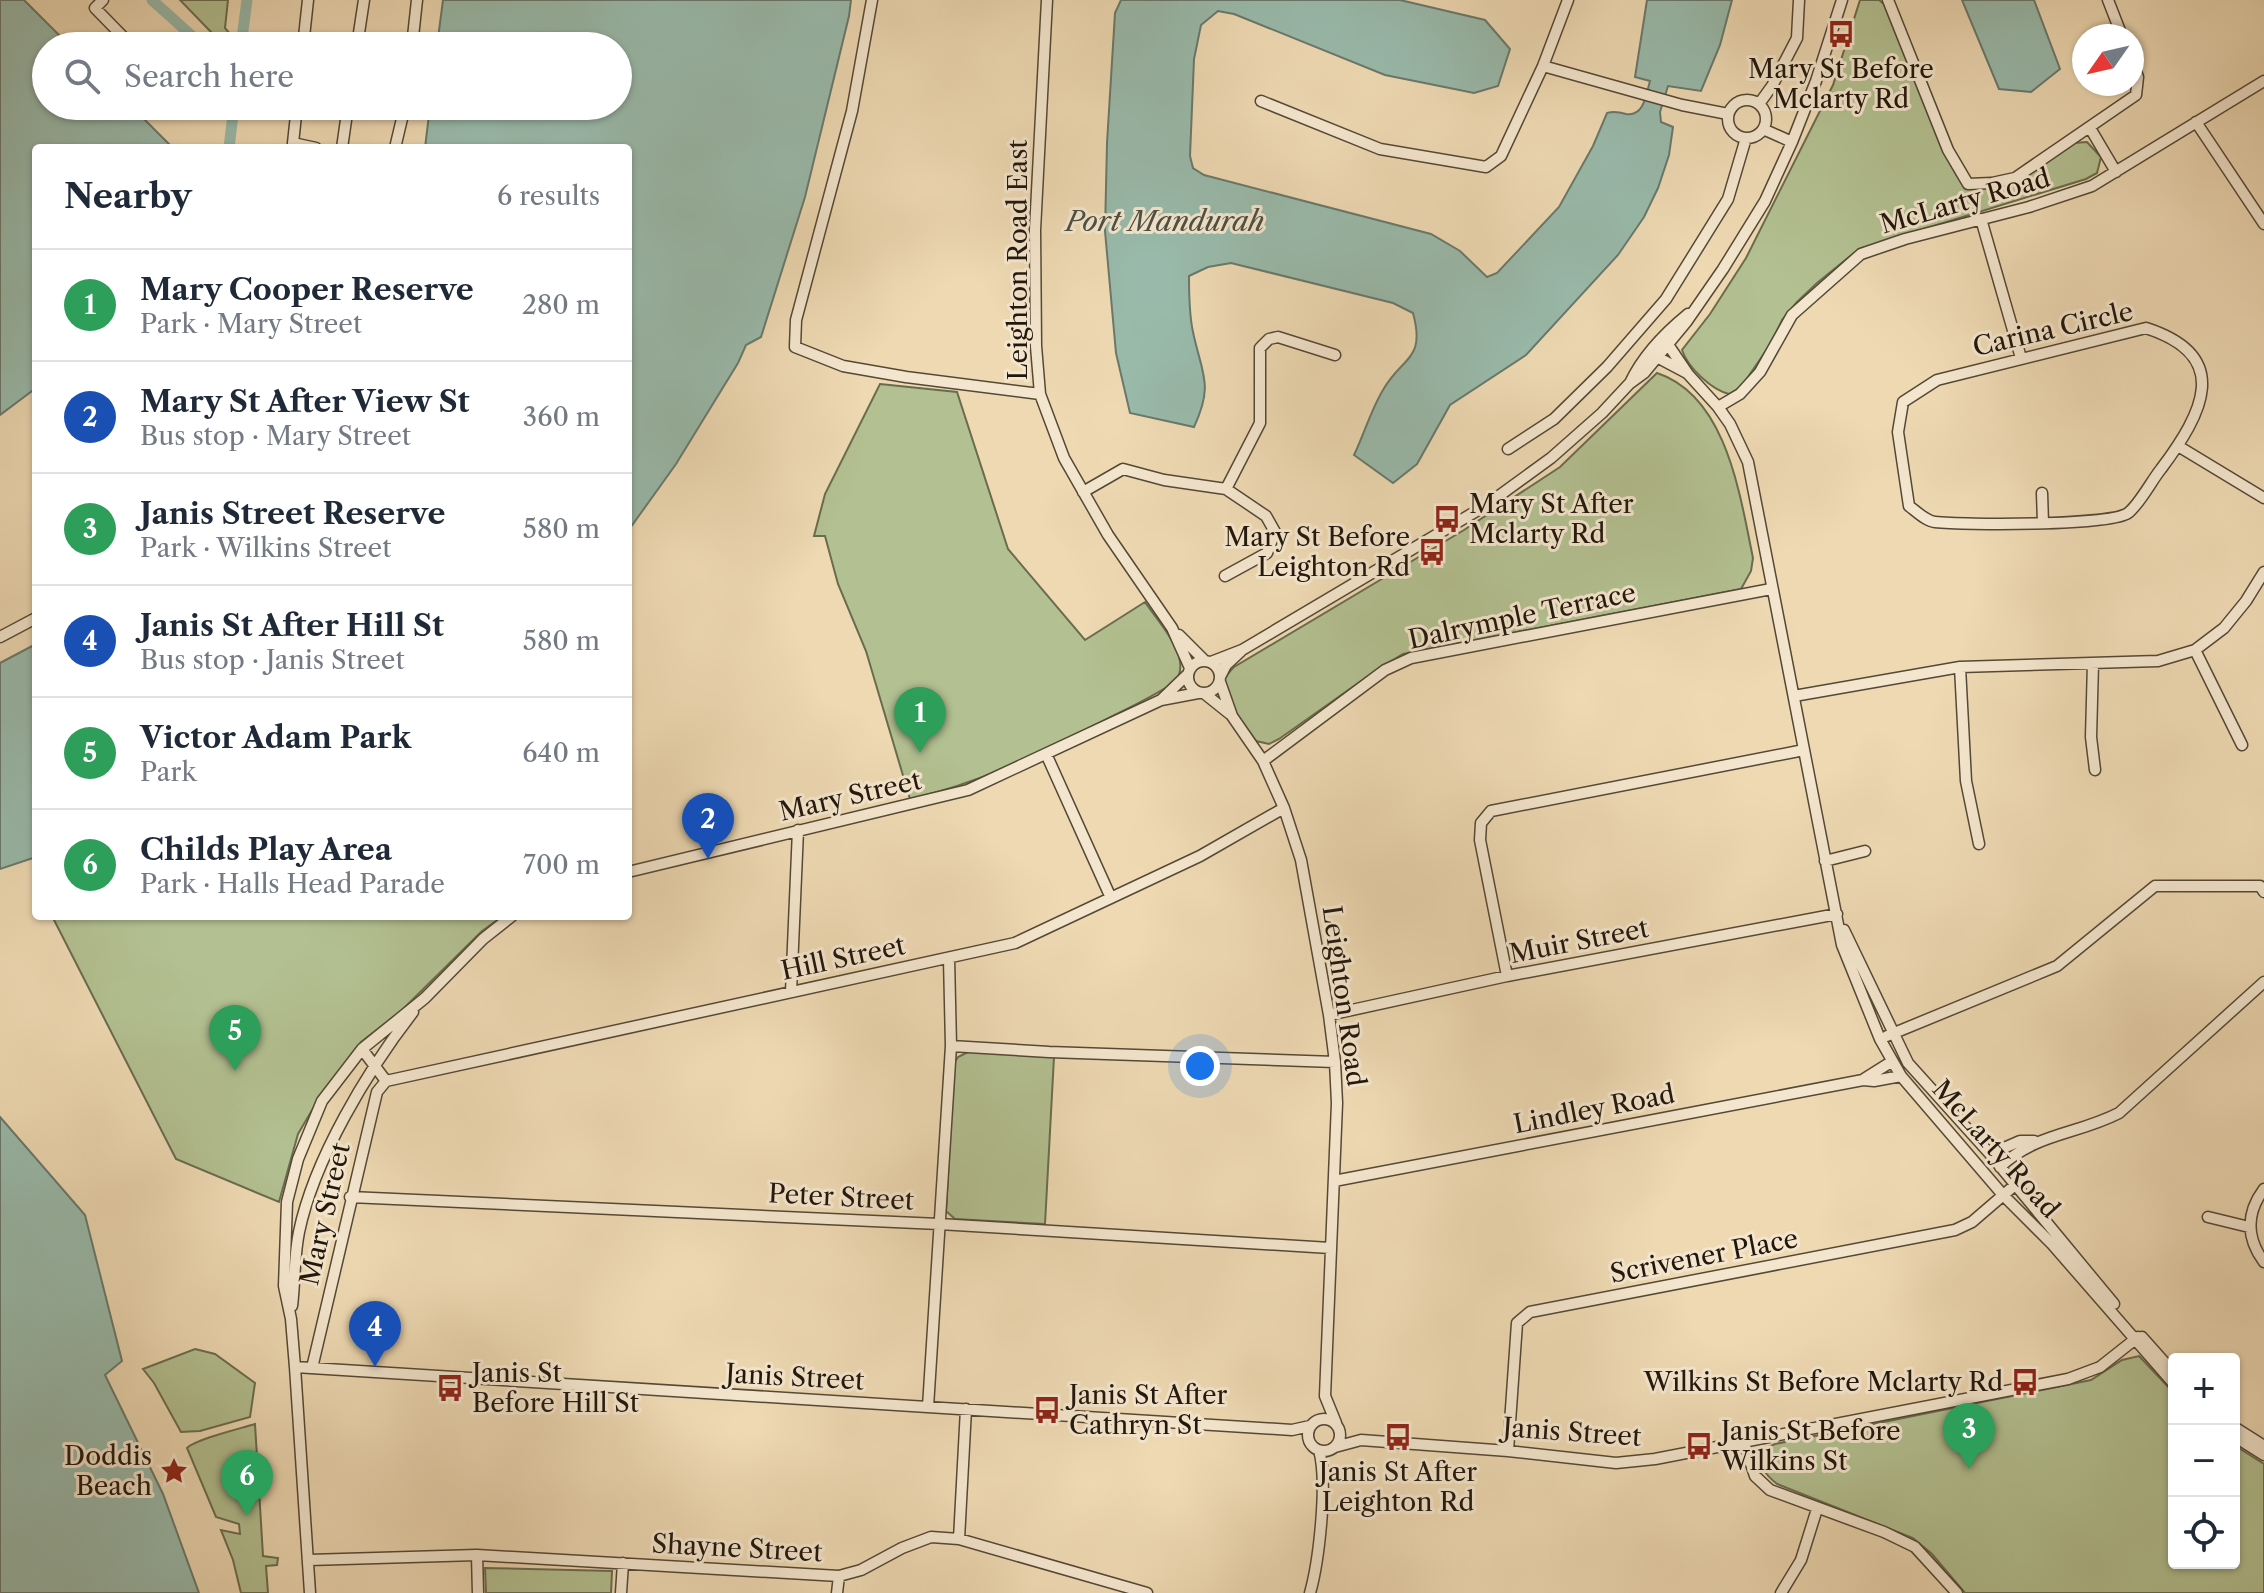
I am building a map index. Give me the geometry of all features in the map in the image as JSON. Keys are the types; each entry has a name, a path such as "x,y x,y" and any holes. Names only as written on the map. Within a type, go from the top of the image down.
{"street":[{"path":"305,32 308,0"},
{"path":"359,32 364,0"},
{"path":"414,32 417,0"},
{"path":"872,0 852,111 796,320 795,347 843,366 874,372 1040,394"},
{"name":"Leighton Road East","path":"1047,0 1035,230 1036,346 1040,394 1064,458 1108,535 1172,628 1208,662"},
{"path":"1261,101 1380,149 1486,167 1501,156 1543,66 1568,0"},
{"path":"1759,104 1797,38 1799,0"},
{"name":"Mary Street","path":"1161,700 1196,663 1242,650 1485,506 1551,458 1602,413 1629,384 1637,367 1654,356 1696,307 1755,220 1792,142 1842,0"},
{"path":"1888,0 1948,150 1968,184 2015,178 2135,96"},
{"path":"2108,0 2117,24"},
{"path":"99,4 121,32"},
{"path":"1543,66 1682,105 1728,114"},
{"name":"McLarty Road","path":"1718,407 1740,394 1760,372 1792,315 1861,254 2092,186 2264,81"},
{"path":"1743,100 1759,104 1766,120 1756,136 1746,138 1737,136 1730,128 1728,114 1743,100"},
{"path":"295,120 293,143 298,144"},
{"path":"343,144 346,120"},
{"path":"396,144 402,120"},
{"path":"2196,122 2264,224"},
{"path":"2090,128 2116,172"},
{"path":"1763,129 1792,142"},
{"path":"1508,449 1554,419 1607,367 1666,299 1728,199 1746,138"},
{"path":"1981,219 2021,358"},
{"name":"Carina Circle","path":"2146,328 2166,334 2188,351 2203,372 2202,395 2178,446 2128,513 2091,523 1931,522 1909,506 1898,432 1903,402 1937,380 2021,358 2146,328"},
{"path":"1226,489 1260,423 1260,348 1269,339 1278,337 1335,355"},
{"name":"McLarty Road","path":"1665,343 1718,407 1748,462 1842,945 1880,1039 1896,1069 2003,1195 2168,1367"},
{"name":"McLarty Road","path":"1654,356 1688,374"},
{"path":"2178,446 2264,498"},
{"path":"1083,492 1123,469 1164,480 1226,489 1266,516 1275,532 1267,553 1225,576"},
{"path":"2042,493 2043,523"},
{"path":"1794,696 1960,667 2158,661 2195,650 2224,628 2264,572"},
{"name":"Dalrymple Terrace","path":"1263,761 1385,670 1411,658 1771,589"},
{"path":"0,637 32,620"},
{"name":"Leighton Road East","path":"1172,628 1189,671"},
{"name":"Mary Street","path":"632,871 968,790 1047,756 1161,700 1214,690 1226,665 1242,650"},
{"path":"2195,650 2242,745"},
{"path":"1208,662 1220,678"},
{"path":"2093,663 2091,737 2095,770"},
{"path":"1960,667 1966,781 1979,844"},
{"path":"1189,671 1190,686 1202,693"},
{"name":"Leighton Road","path":"1220,678 1232,716 1263,761 1284,808 1301,860 1335,1062 1334,1181 1325,1396 1309,1438"},
{"name":"Leighton Road","path":"1202,693 1232,716"},
{"path":"1507,976 1480,840 1481,823 1491,811 1804,750"},
{"path":"1047,756 1111,898"},
{"name":"Hill Street","path":"386,1081 1015,943 1200,856 1284,808"},
{"path":"791,992 798,830"},
{"path":"1825,861 1865,851"},
{"path":"1880,1039 2057,966 2155,886 2260,886 2264,892"},
{"name":"McLarty Road","path":"1837,914 1908,1063 1995,1160 2168,1376"},
{"name":"Muir Street","path":"1329,1015 1507,976 1837,914"},
{"path":"310,1593 291,1319 284,1286 287,1202 296,1167 322,1101 362,1049 425,998 483,939 507,920"},
{"path":"928,1407 951,1046 949,958"},
{"path":"1995,1160 2036,1141 2098,1123 2119,1113 2264,982"},
{"path":"291,1319 297,1246 309,1201 350,1106 375,1064 425,998"},
{"path":"951,1046 1335,1062"},
{"path":"362,1049 386,1081"},
{"path":"1896,1069 1908,1063"},
{"name":"Lindley Road","path":"1863,1080 1874,1081 1896,1069"},
{"name":"Lindley Road","path":"1334,1181 1863,1080 1896,1069"},
{"name":"Mary Street","path":"312,1368 377,1092 386,1081"},
{"path":"1982,1170 2020,1141 2036,1141"},
{"name":"Scrivener Place","path":"1508,1451 1517,1323 1530,1312 1955,1230 1972,1222 2015,1185"},
{"path":"2264,1189 2251,1215 2249,1227 2255,1250 2264,1262"},
{"name":"Peter Street","path":"350,1197 939,1224 1330,1248"},
{"path":"2208,1217 2249,1227"},
{"name":"Janis Street","path":"1327,1452 1361,1440 1629,1463 2076,1377 2106,1363 2138,1337"},
{"name":"Janis Street","path":"295,1367 1292,1430 1313,1424"},
{"name":"Leighton Road","path":"1325,1396 1338,1426"},
{"path":"959,1539 966,1409"},
{"path":"1310,1593 1327,1452 1341,1437 1338,1426 1326,1419 1313,1424"},
{"name":"Janis Street","path":"1338,1426 1361,1440"},
{"name":"Janis Street","path":"1292,1430 1309,1438"},
{"path":"2240,1431 2264,1446"},
{"path":"1309,1438 1327,1452"},
{"path":"2240,1440 2264,1455"},
{"path":"1744,1443 1755,1476 1770,1490 1884,1532 1915,1547 1957,1593"},
{"path":"1781,1593 1801,1560 1817,1509"},
{"name":"Shayne Street","path":"309,1560 477,1555 839,1576 861,1570 902,1548 931,1537 959,1539 1147,1593"},
{"path":"477,1555 478,1593"},
{"path":"621,1593 623,1563"},
{"path":"837,1593 839,1576"}],"green space":[{"path":"180,0 228,0 225,28 228,32 211,32"},
{"path":"1860,0 1879,0 1884,4 1944,152 1957,176 1969,188 2013,184 2073,143 2087,142 2101,157 2097,173 1859,249 1797,302 1782,320 1772,342 1741,387 1729,394 1701,377 1682,350 1710,314 1746,258 1833,85"},
{"path":"1657,373 1681,385 1700,403 1715,425 1726,451 1753,558 1751,571 1741,589 1403,654 1279,739 1269,744 1256,741 1224,690 1225,678 1234,667 1464,530 1560,467"},
{"path":"880,384 957,392 1008,549 1085,640 1145,602 1177,651 1180,672 1175,682 1030,757 983,777 910,799 866,651 838,584 825,536 814,536 825,494"},
{"path":"54,920 497,920 482,931 401,1011 361,1042 318,1100 298,1134 279,1202 176,1159"},
{"path":"970,1051 1054,1057 1045,1224 955,1219 946,1211 954,1063"},
{"path":"195,1349 215,1354 255,1383 250,1417 200,1431 181,1432 143,1369"},
{"path":"2139,1356 2168,1387 2168,1569 2240,1569 2240,1449 2264,1464 2264,1593 1965,1593 1932,1554 1913,1538 1777,1484 1766,1474 1762,1465 1762,1450 1775,1444 2091,1380 2122,1360"},
{"path":"255,1424 263,1556 278,1558 277,1565 266,1566 268,1593 241,1593 221,1530 240,1534 239,1524 216,1517 187,1448 208,1438"},
{"path":"485,1568 612,1571 611,1593 486,1593"}],"water":[{"path":"0,0 24,0 56,32 32,32 32,120 145,120 169,144 32,144 32,391 0,415"},
{"path":"443,0 851,0 805,197 761,337 746,345 676,464 632,525 632,144 425,144 428,120 632,120 632,32 439,32"},
{"name":"Port Mandurah","path":"1121,0 1400,0 1485,20 1510,49 1498,86 1474,93 1385,75 1234,14 1218,11 1201,25 1194,59 1190,156 1193,168 1204,175 1431,234 1460,251 1487,277 1497,273 1559,207 1593,146 1607,113 1632,114 1643,104 1650,81 1635,77 1647,0 1732,0 1720,45 1701,91 1668,86 1660,112 1661,122 1673,127 1669,155 1644,217 1618,255 1526,355 1450,405 1417,464 1393,483 1354,455 1383,390 1414,349 1416,329 1413,313 1393,303 1231,263 1208,267 1189,276 1191,318 1205,389 1194,427 1130,413 1116,353 1105,231 1115,13"},
{"path":"1962,0 2034,0 2060,69 2031,92 1999,89"},
{"path":"32,646 32,858 0,869 0,663"},
{"path":"0,1117 85,1215 122,1361 105,1375 163,1494 199,1593 0,1593"}],"waterway":[{"path":"152,0 187,32"},
{"path":"243,32 247,0"},
{"path":"229,144 232,120"}],"place":[{"name":"Mary St Before Mclarty Rd","path":"1841,34"},
{"name":"Mary St After Mclarty Rd","path":"1447,519"},
{"name":"Mary St Before Leighton Rd","path":"1432,552"},
{"name":"Mary Cooper Reserve","path":"920,753"},
{"name":"Mary St After View St","path":"708,859"},
{"name":"Victor Adam Park","path":"235,1071"},
{"name":"Janis St After Hill St","path":"375,1367"},
{"name":"Wilkins St Before Mclarty Rd","path":"2025,1382"},
{"name":"Janis St Before Hill St","path":"450,1388"},
{"name":"Janis St After Cathryn St","path":"1047,1410"},
{"name":"Janis St After Leighton Rd","path":"1398,1437"},
{"name":"Janis St Before Wilkins St","path":"1699,1446"},
{"name":"Janis Street Reserve","path":"1969,1469"},
{"name":"Doddis Beach","path":"174,1471"},
{"name":"Childs Play Area","path":"247,1516"}]}
